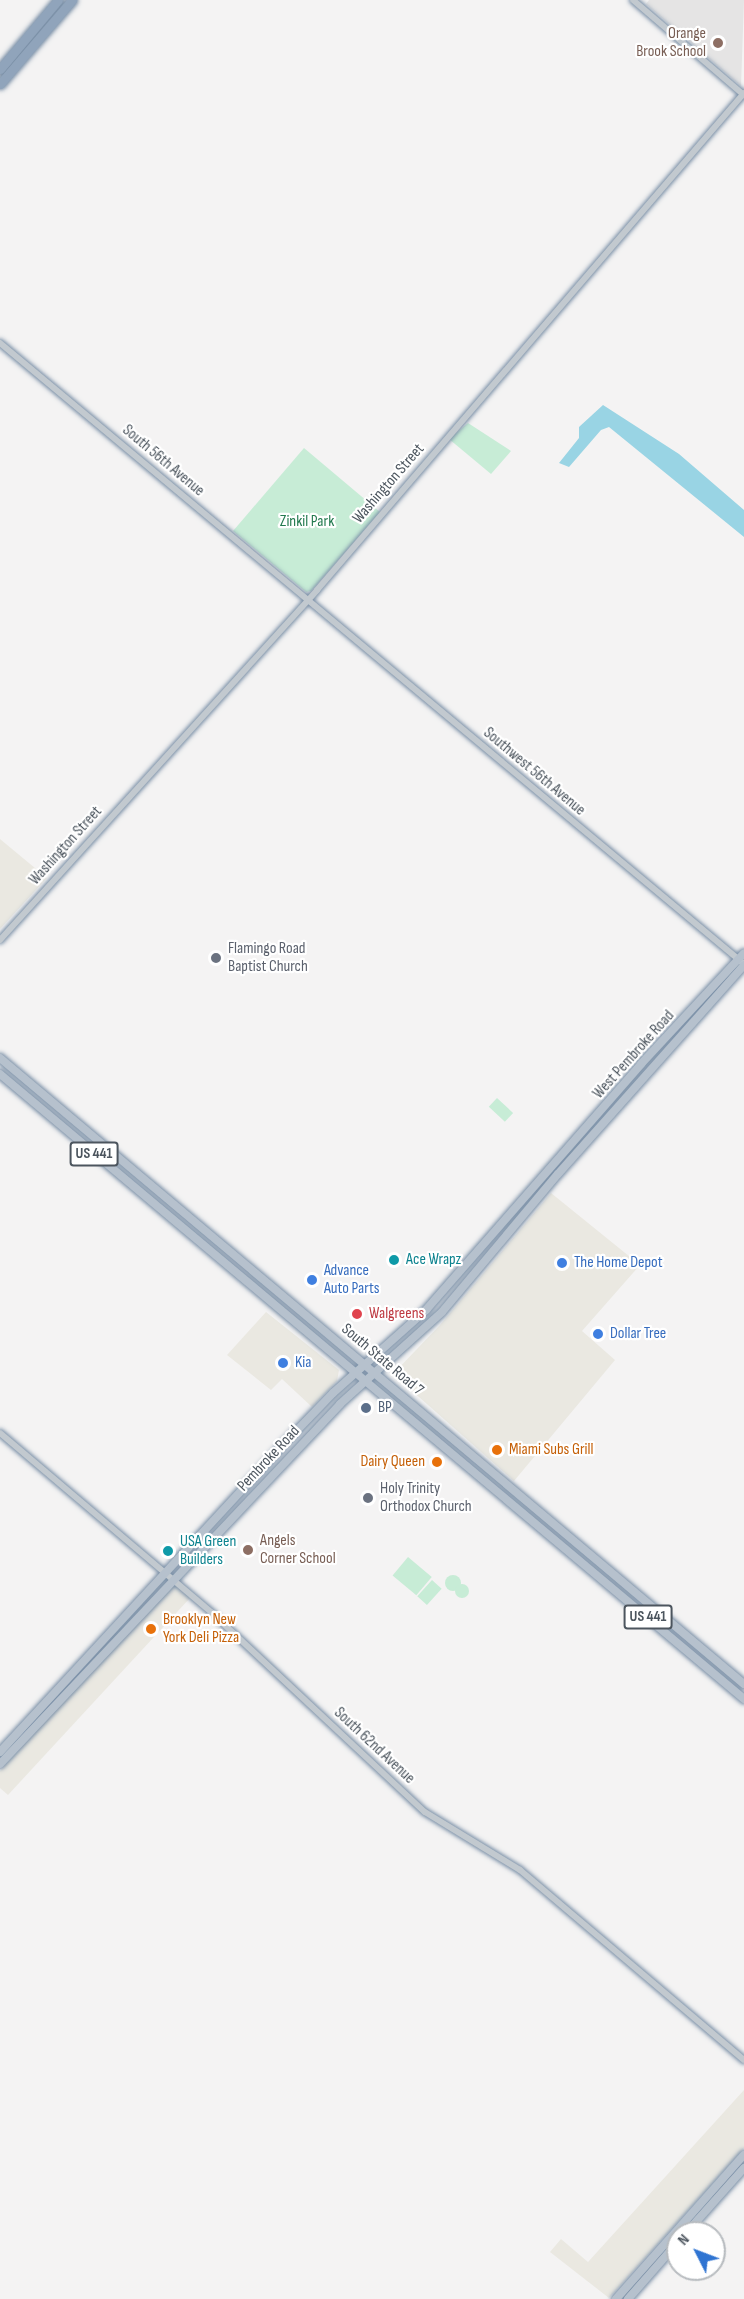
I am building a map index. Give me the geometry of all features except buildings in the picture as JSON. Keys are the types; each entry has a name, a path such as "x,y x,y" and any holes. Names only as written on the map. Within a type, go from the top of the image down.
{"highway":[{"path":"0,69 58,0"},
{"path":"0,84 72,0"}],"main road":[{"name":"West Pembroke Road","path":"550,1169 641,1064 743,961"},
{"name":"West Pembroke Road","path":"558,1174 743,961"},
{"path":"652,1068 654,1056 674,1030"},
{"name":"South State Road 7","path":"0,1058 77,1126 366,1364 744,1684"},
{"path":"616,1107 622,1093 639,1074 641,1064"},
{"name":"South State Road 7","path":"0,1074 744,1699"},
{"path":"46,1113 68,1118"},
{"path":"59,1124 77,1126"},
{"path":"558,1174 562,1159 583,1131"},
{"path":"524,1214 550,1169"},
{"name":"Pembroke Road","path":"0,1764 169,1576 259,1471 356,1373 426,1310 550,1169"},
{"name":"Pembroke Road","path":"0,1752 72,1674 169,1576 223,1527 366,1381 442,1312 558,1174"},
{"path":"175,1220 184,1223 194,1221"},
{"path":"187,1229 205,1230"},
{"path":"223,1527 259,1485 259,1471"},
{"path":"498,1492 524,1497"},
{"path":"555,1539 575,1541"},
{"path":"572,1553 591,1555"},
{"path":"25,1737 69,1685 72,1674"},
{"path":"616,2299 744,2155"},
{"path":"695,2221 744,2168"},
{"path":"692,2221 694,2212"},
{"path":"628,2299 666,2256"}],"street":[{"path":"633,0 744,96"},
{"name":"Washington Street","path":"0,940 309,599 744,96"},
{"name":"South 56th Avenue","path":"0,343 309,599"},
{"name":"Southwest 56th Avenue","path":"309,599 743,961"},
{"name":"South 62nd Avenue","path":"0,1433 169,1576 425,1812 520,1870 744,2060"}],"shaded area":[{"name":"Orange Brook School","path":"649,0 744,0 741,86 646,4"},
{"path":"0,839 47,878 0,929"},
{"path":"551,1193 640,1265 582,1331 615,1360 514,1481 393,1374 440,1325"},
{"name":"Kia","path":"266,1312 339,1370 337,1381 312,1407 282,1379 271,1390 227,1355"},
{"path":"172,1583 190,1598 8,1795 0,1788 0,1771"},
{"path":"744,2090 744,2148 678,2221 666,2221 666,2235 609,2298 550,2252 561,2239 588,2262"}],"green space":[{"path":"468,423 511,451 491,474 449,439"},
{"name":"Zinkil Park","path":"304,448 380,512 311,591 306,592 233,531"},
{"path":"497,1098 513,1113 505,1122 489,1107"},
{"path":"408,1557 432,1577 416,1595 393,1575"},
{"path":"453,1575 461,1583 453,1591 445,1583"},
{"path":"432,1580 442,1589 427,1605 417,1596"},
{"path":"459,1584 465,1584 469,1591 465,1598 459,1598 455,1594 455,1588"}],"water":[{"path":"603,405 679,454 744,510 744,537 609,427 601,430 569,467 559,463 579,438 579,427"}],"place":[{"name":"Orange Brook School","path":"718,43"},
{"name":"Flamingo Road Baptist Church","path":"216,958"},
{"name":"Ace Wrapz","path":"394,1260"},
{"name":"The Home Depot","path":"562,1263"},
{"name":"Advance Auto Parts","path":"312,1280"},
{"name":"Walgreens","path":"357,1314"},
{"name":"Dollar Tree","path":"598,1334"},
{"name":"Kia","path":"283,1363"},
{"name":"BP","path":"366,1408"},
{"name":"Miami Subs Grill","path":"497,1450"},
{"name":"Dairy Queen","path":"437,1462"},
{"name":"Holy Trinity Orthodox Church","path":"368,1498"},
{"name":"Angels Corner School","path":"248,1550"},
{"name":"USA Green Builders","path":"168,1551"},
{"name":"Brooklyn New York Deli Pizza","path":"151,1629"}]}
